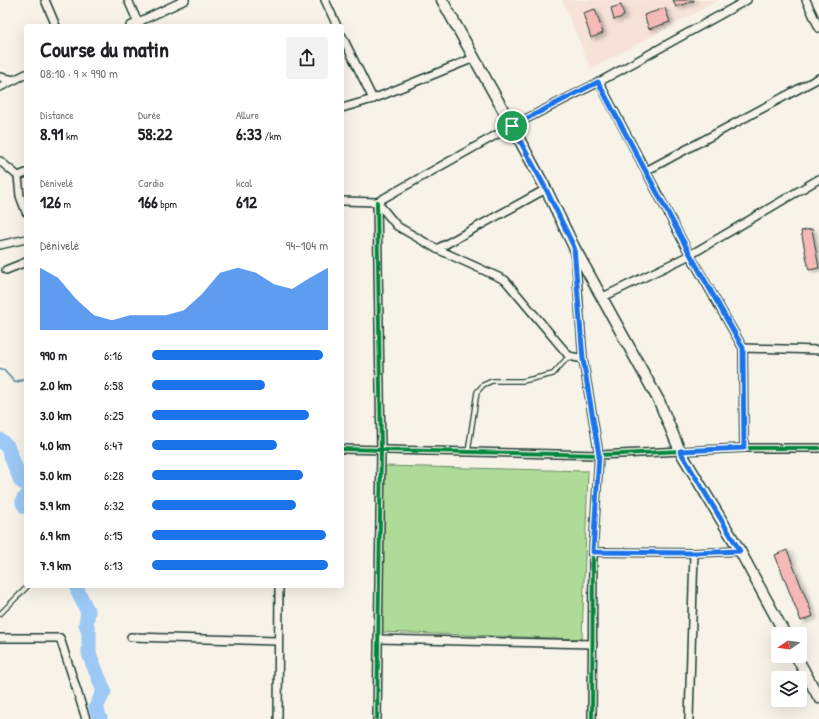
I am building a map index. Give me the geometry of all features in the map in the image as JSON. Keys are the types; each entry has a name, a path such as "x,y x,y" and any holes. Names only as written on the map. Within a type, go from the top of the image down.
{"main road":[{"path":"442,0 512,126 546,189 574,247 659,401 680,451 740,551 781,627"},
{"path":"800,663 819,698"}],"street":[{"path":"45,0 55,24"},
{"path":"128,0 139,24 186,0"},
{"path":"325,0 336,24"},
{"path":"344,201 377,202 512,126 598,82 747,0"},
{"path":"806,0 819,28"},
{"path":"344,40 373,99"},
{"path":"344,107 373,99 474,58"},
{"path":"0,86 24,75"},
{"path":"0,77 14,80"},
{"path":"646,170 819,78"},
{"path":"598,82 690,254 743,348 744,448"},
{"path":"0,161 18,176 20,196 24,207"},
{"path":"18,176 24,174"},
{"path":"602,297 690,254 819,179"},
{"path":"436,249 546,189"},
{"path":"377,202 397,226 436,249 505,280 569,356 583,359"},
{"path":"377,202 381,450 377,719"},
{"path":"0,245 24,239"},
{"path":"574,247 583,359 599,455 593,552 592,719"},
{"path":"6,270 24,263"},
{"path":"743,348 819,350"},
{"path":"344,449 599,455 744,448 819,448"},
{"path":"593,552 694,553 740,551"},
{"path":"689,719 694,553"},
{"path":"278,719 279,588"},
{"path":"131,637 278,641"},
{"path":"0,638 60,638 86,719"},
{"path":"378,639 593,644"}],"lane":[{"path":"468,452 478,392 483,385 492,381 524,381 553,374 569,356"},
{"path":"0,614 26,588"}],"shaded area":[{"path":"562,0 719,0 591,69"}],"green space":[{"path":"384,466 588,471 582,639 379,632"}],"building":[{"path":"673,0 694,0 694,1 676,7"},
{"path":"621,5 624,16 614,20 611,8"},
{"path":"665,8 670,22 649,29 644,15"},
{"path":"595,9 603,33 591,38 583,13"},
{"path":"812,229 819,268 809,270 801,231"},
{"path":"787,550 813,616 801,621 775,555"}],"waterway":[{"path":"0,369 4,370 15,382 24,379"},
{"path":"0,440 7,446 21,481 24,483"},
{"path":"24,499 24,504"},
{"path":"77,588 88,612 86,624 89,633 89,654 104,691 96,707 100,719"}],"cycle path":[{"path":"377,202 381,450 377,719"},
{"path":"574,247 583,359 599,455 593,552 592,719"},
{"path":"344,449 599,455 744,448 819,448"}],"route":[{"path":"598,82 690,254 743,348 744,448 680,451 740,551 694,553 593,552 599,455 583,359 574,247 546,189 512,126 598,82"}]}
